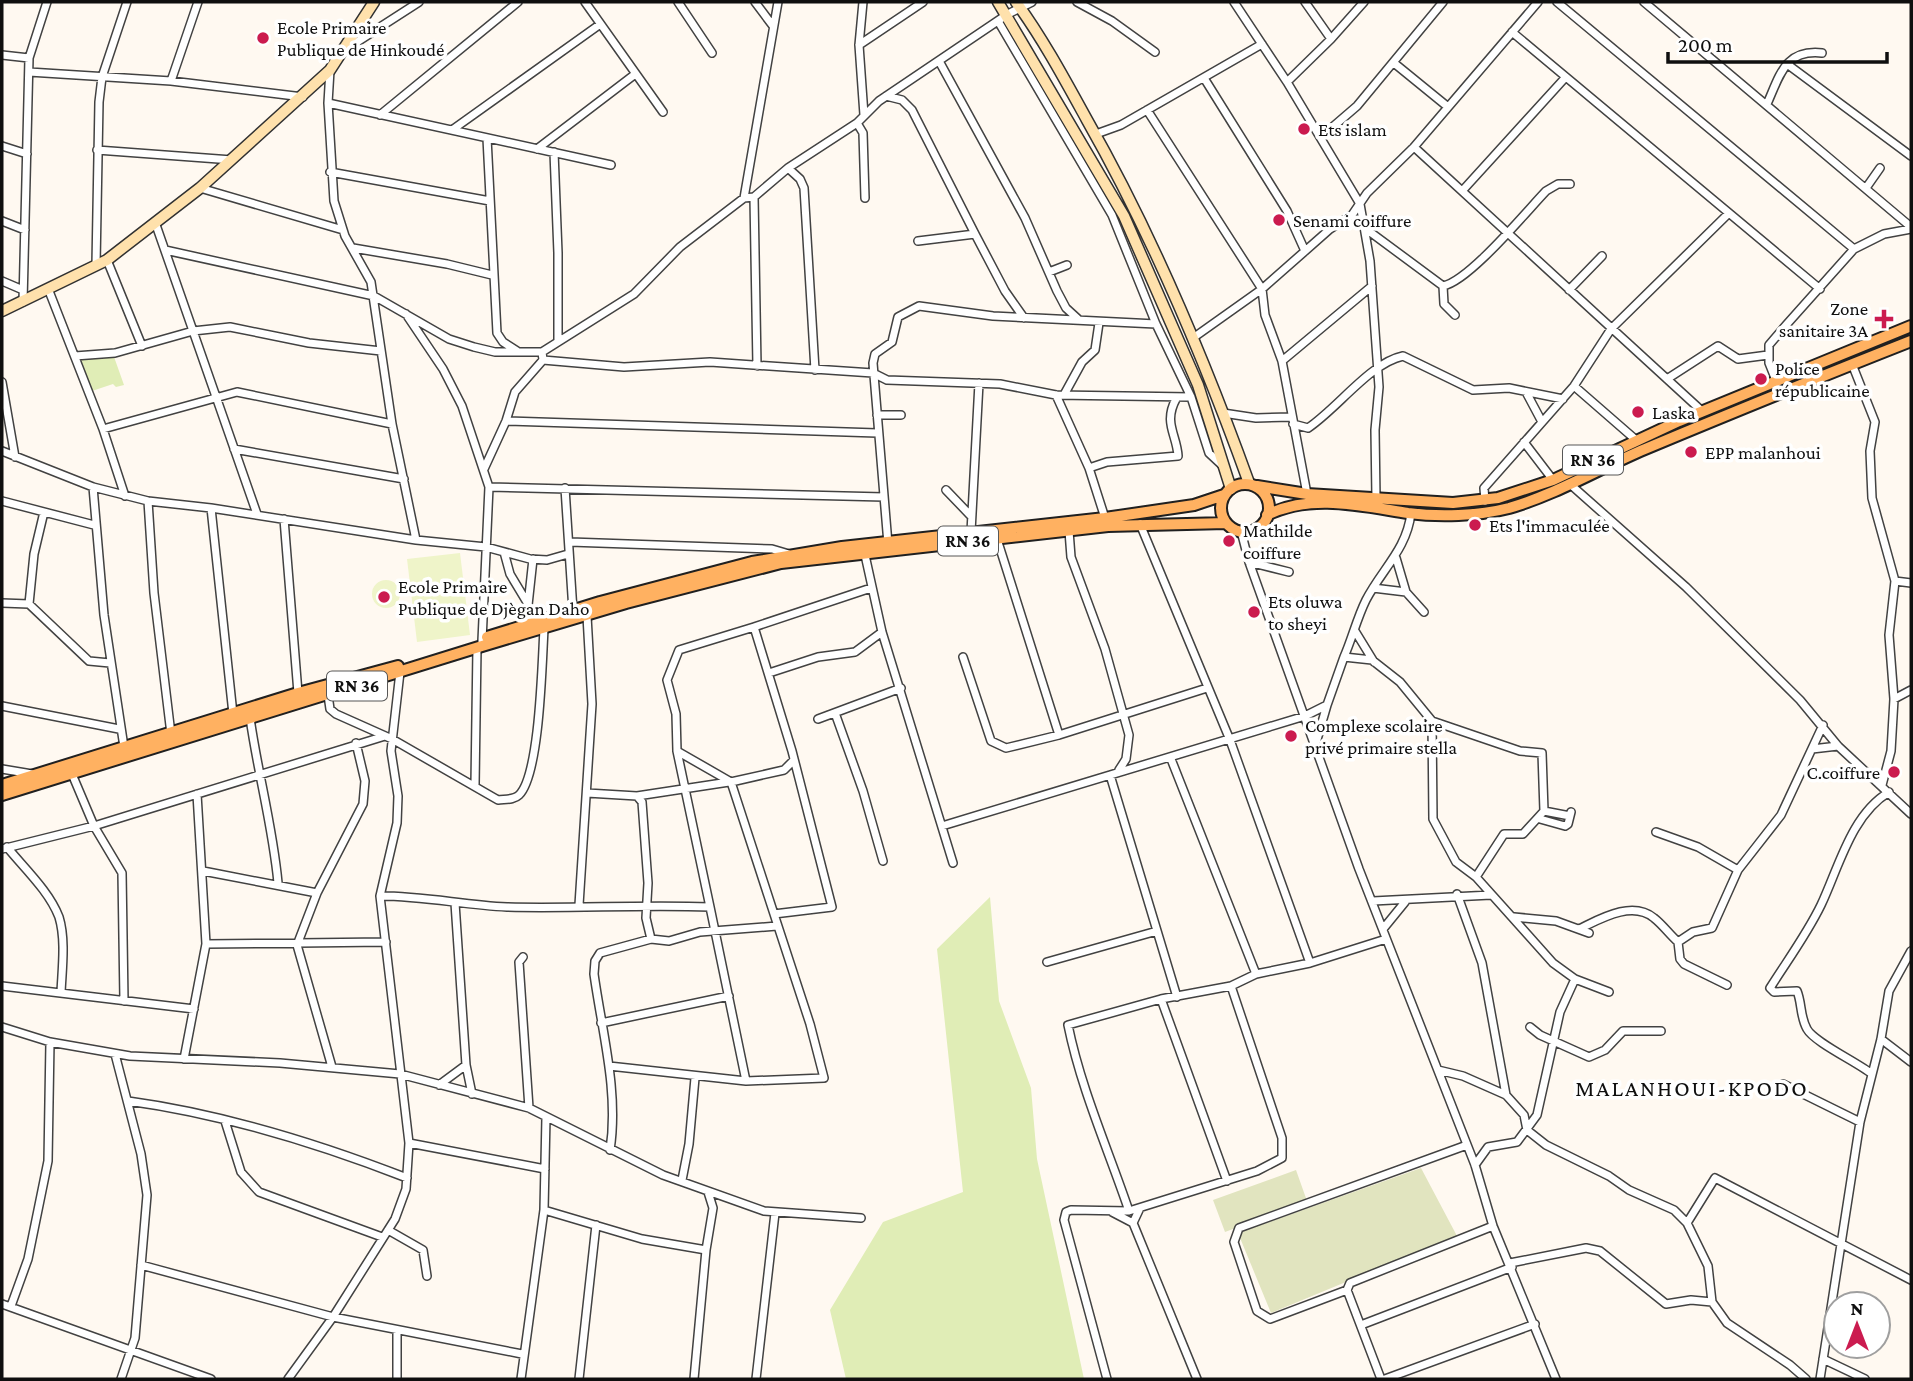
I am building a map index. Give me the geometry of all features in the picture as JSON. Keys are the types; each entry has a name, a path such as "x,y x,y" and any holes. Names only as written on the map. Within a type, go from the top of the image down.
{"main road":[{"path":"2,311 49,291 107,260 156,225 233,160 330,70 374,2"},
{"path":"998,2 1008,13 1124,216 1198,385 1225,468 1228,492 1220,508 1226,523"},
{"path":"1018,5 1133,201 1170,279 1253,485 1267,499 1268,515"},
{"name":"RN 36","path":"2,795 400,672 532,623 701,573 789,555 1194,505 1253,485 1307,494 1453,503 1485,501 1553,480 1636,440 1911,326"},
{"name":"RN 36","path":"2,785 298,693 544,629 781,563 1140,524 1226,523 1232,529 1241,531 1257,528 1268,515 1307,503 1349,504 1411,513 1488,512 1571,485 1609,464 1911,341"}],"street":[{"path":"23,303 29,58 47,2"},
{"path":"96,265 97,150 102,77 127,2"},
{"path":"171,81 198,2"},
{"path":"342,51 419,2"},
{"path":"380,114 518,2"},
{"path":"585,2 634,75 663,112"},
{"path":"678,2 712,53"},
{"path":"755,2 774,26"},
{"path":"744,198 778,2"},
{"path":"863,2 859,45 864,115"},
{"path":"859,45 923,2"},
{"path":"484,469 506,421 515,392 558,341 634,294 680,247 744,198 754,197 788,168 857,123 886,96 1018,5 1032,2"},
{"path":"1077,2 1112,21 1155,52"},
{"path":"1234,2 1287,82 1360,204 1366,229 1372,286 1379,387 1375,430 1376,498"},
{"path":"1305,2 1331,39"},
{"path":"1287,82 1364,2"},
{"path":"1321,137 1350,114 1443,2"},
{"path":"1193,338 1262,289 1330,229 1352,215 1367,193 1414,147 1538,2"},
{"path":"1557,2 1854,249"},
{"path":"1644,2 1867,188 1911,228"},
{"path":"998,21 1112,215 1156,324 1191,397 1209,453 1225,468"},
{"path":"452,130 599,25"},
{"path":"1512,32 1564,79 1820,289"},
{"path":"1096,134 1147,110 1262,44"},
{"path":"1767,104 1792,57 1805,51 1822,53"},
{"path":"2,55 29,58"},
{"path":"939,61 1026,218 1066,308 1082,321"},
{"path":"1394,63 1448,107"},
{"path":"1787,64 1911,156"},
{"path":"330,70 330,172 334,201 343,230 371,282 392,424 416,540"},
{"path":"29,72 171,81 303,97"},
{"path":"537,149 634,75"},
{"path":"1204,78 1287,211 1305,251"},
{"path":"1463,190 1564,79"},
{"path":"886,96 902,100 912,110 1005,291 1024,318"},
{"path":"328,103 611,164"},
{"path":"1147,110 1262,289 1265,315 1282,360 1307,494"},
{"path":"857,123 863,133 865,198"},
{"path":"487,138 492,275 499,338 517,351"},
{"path":"2,146 27,154"},
{"path":"1414,147 1703,412"},
{"path":"97,150 233,160"},
{"path":"554,152 558,341"},
{"path":"788,168 803,183 804,188 815,370"},
{"path":"1867,188 1880,168"},
{"path":"330,172 490,201"},
{"path":"1443,286 1455,282 1546,191 1558,184 1570,184"},
{"path":"200,188 343,230"},
{"path":"754,197 757,366"},
{"path":"1485,501 1484,488 1574,386 1611,329 1728,214"},
{"path":"2,221 25,230"},
{"path":"156,225 257,514"},
{"path":"1777,383 1768,355 1769,345 1775,337 1854,249 1884,234 1911,228"},
{"path":"1366,229 1412,260 1443,286 1444,304 1455,315"},
{"path":"918,241 975,234"},
{"path":"353,248 492,275"},
{"path":"164,250 374,296 449,339 495,352 517,351 624,367 710,362 873,373 887,380 1000,384 1056,395 1065,393 1175,399 1191,397"},
{"path":"1569,290 1602,256"},
{"path":"107,260 142,346"},
{"path":"1049,272 1067,265"},
{"path":"2,281 23,290"},
{"path":"1282,360 1372,286"},
{"path":"49,291 103,429 125,496"},
{"path":"888,544 873,373 875,354 892,342 898,317 911,308 940,307 959,313 1099,323 1156,324"},
{"path":"406,314 443,369 462,406 489,487 475,785"},
{"path":"1065,393 1083,362 1095,350 1099,323"},
{"path":"75,356 142,346 193,331 233,327 309,343 381,351"},
{"path":"1667,379 1718,346 1738,359 1768,355"},
{"path":"1296,440 1346,399 1364,377 1403,356 1473,390 1509,388 1563,399"},
{"path":"1852,364 1871,406 1875,422 1870,452 1872,498 1895,581 1889,635 1894,699 1891,751 1882,785"},
{"path":"2,382 15,457"},
{"path":"971,532 979,383"},
{"path":"1574,386 1636,440"},
{"path":"1527,392 1542,422"},
{"path":"103,429 216,396 251,393 392,424"},
{"path":"1056,395 1089,468 1105,518"},
{"path":"1089,468 1107,462 1178,456 1171,434 1172,406 1175,399"},
{"path":"1223,413 1293,421 1308,429"},
{"path":"877,415 901,415"},
{"path":"506,421 877,433"},
{"path":"1524,442 1553,480"},
{"path":"234,449 404,479"},
{"path":"2,451 93,487 148,501 257,514 416,540 486,547 533,559 547,560 568,554"},
{"path":"1571,485 1686,587 1823,725 1838,746 1911,814"},
{"path":"93,487 94,525 110,663 124,747"},
{"path":"489,487 884,497"},
{"path":"565,488 573,611"},
{"path":"946,490 970,514"},
{"path":"2,501 94,525"},
{"path":"148,501 171,734"},
{"path":"211,508 233,714"},
{"path":"29,604 34,554 44,512"},
{"path":"1316,743 1344,657 1373,587 1396,558 1409,529 1411,513"},
{"path":"284,519 298,693"},
{"path":"1140,524 1230,740 1310,963"},
{"path":"1069,531 1071,556 1105,649 1129,735 1126,759 1119,770"},
{"path":"1241,531 1249,562 1316,743 1344,829 1475,1165 1493,1226 1556,1379"},
{"path":"998,539 1059,735"},
{"path":"570,542 772,549 789,555"},
{"path":"504,552 510,574 528,605 532,623"},
{"path":"866,555 882,632 953,863"},
{"path":"1396,558 1406,592 1424,612"},
{"path":"528,605 533,559"},
{"path":"1249,562 1289,572"},
{"path":"1895,581 1911,583"},
{"path":"1373,587 1406,592"},
{"path":"746,1081 684,791 677,751 676,714 667,680 676,653 872,588"},
{"path":"2,603 29,604 85,659 110,663"},
{"path":"579,905 593,675 587,616"},
{"path":"754,627 794,760 832,907 774,914"},
{"path":"328,695 333,712 388,738 498,800 511,799 524,788 536,742 544,629"},
{"path":"1355,631 1375,662 1400,682 1432,721 1520,751 1542,753 1542,815 1523,835 1504,834 1476,877"},
{"path":"769,673 818,657 855,652 882,632"},
{"path":"963,657 990,741 1006,748 1059,735 1207,688"},
{"path":"1344,657 1375,662"},
{"path":"288,1379 333,1317 388,1230 402,1205 407,1178 409,1143 380,896 397,823 398,796 388,738 400,672"},
{"path":"818,719 901,688"},
{"path":"1894,699 1911,690"},
{"path":"943,826 1119,770 1171,759 1305,716 1327,705"},
{"path":"2,706 119,729"},
{"path":"835,713 863,791 883,861"},
{"path":"250,718 258,775 274,843 278,883"},
{"path":"1432,721 1433,819 1456,862 1476,877 1553,963 1575,979 1609,992"},
{"path":"1678,942 1693,932 1712,928 1738,870 1781,815 1823,725"},
{"path":"61,993 62,932 59,918 52,904 4,848 94,825 356,743 388,738"},
{"path":"331,1066 297,945 317,893 363,804 365,781 356,743"},
{"path":"1812,749 1838,746"},
{"path":"609,1066 695,1078 746,1081 824,1078 810,1024 731,782 677,751"},
{"path":"1126,759 1133,766"},
{"path":"1171,759 1256,974"},
{"path":"587,793 637,796 684,791 721,781 731,782 784,770 794,760"},
{"path":"2,769 34,775"},
{"path":"784,770 798,775"},
{"path":"72,774 94,825 122,873 124,1001"},
{"path":"1110,775 1177,997"},
{"path":"1872,1074 1849,1057 1813,1038 1802,1017 1797,991 1774,992 1770,988 1820,907 1856,829 1872,802 1889,792"},
{"path":"184,1059 206,944 197,794"},
{"path":"637,796 642,802 645,826 648,934 651,939"},
{"path":"1542,815 1571,814"},
{"path":"1656,832 1698,847 1738,870"},
{"path":"203,871 278,883 317,893"},
{"path":"1373,901 1405,901 1457,894 1491,895"},
{"path":"1457,894 1482,963 1506,1095"},
{"path":"380,896 423,896 455,903 509,907 710,907"},
{"path":"1383,929 1405,901"},
{"path":"455,903 466,1065 472,1094"},
{"path":"1579,929 1608,915 1633,911 1652,916 1667,934 1678,942"},
{"path":"1513,916 1556,921 1589,933"},
{"path":"610,1150 614,1125 609,1066 594,961 600,953 651,939 669,941 700,932 777,926"},
{"path":"1047,962 1157,931"},
{"path":"1129,1211 1092,1103 1078,1074 1068,1025 1161,999 1231,986 1256,974 1310,963 1387,939"},
{"path":"206,944 386,942"},
{"path":"1678,942 1678,953 1684,964 1727,985"},
{"path":"1834,1290 1860,1122 1881,1039 1889,991 1911,951"},
{"path":"523,957 519,962 529,1108"},
{"path":"1475,1165 1488,1147 1517,1142 1537,1115 1560,1012 1575,979"},
{"path":"2,986 194,1009"},
{"path":"1107,1379 1064,1220 1066,1212 1129,1211 1140,1208 1279,1162 1283,1152 1282,1138 1231,986"},
{"path":"601,1023 729,996"},
{"path":"1161,999 1227,1181"},
{"path":"2,1027 50,1042 115,1054 331,1066 400,1074 529,1108 610,1150 724,1198 775,1213 861,1218"},
{"path":"1530,1027 1589,1057 1605,1051 1623,1031 1661,1031"},
{"path":"1881,1039 1911,1062"},
{"path":"11,1306 28,1259 48,1161 50,1042"},
{"path":"115,1054 141,1154 147,1195 132,1350 121,1379"},
{"path":"439,1085 466,1065"},
{"path":"1438,1070 1463,1076 1506,1095 1524,1115 1527,1129 1546,1145 1609,1175 1629,1190 1674,1210 1687,1223 1708,1266 1712,1302 1727,1323 1790,1365 1805,1379"},
{"path":"682,1180 689,1144 695,1078"},
{"path":"1783,1084 1860,1122"},
{"path":"128,1101 184,1110 225,1121 349,1156 407,1178"},
{"path":"521,1379 522,1354 544,1210 545,1117"},
{"path":"225,1121 241,1172 259,1192 382,1237"},
{"path":"409,1143 545,1169"},
{"path":"1467,1145 1239,1228 1234,1242 1258,1311 1263,1317 1270,1319 1347,1290 1350,1283 1493,1226"},
{"path":"1687,1223 1715,1178 1911,1280"},
{"path":"694,1379 706,1250 713,1208 708,1192"},
{"path":"713,1208 724,1198"},
{"path":"1133,1223 1140,1208"},
{"path":"544,1210 642,1239 706,1250"},
{"path":"1109,1211 1133,1223 1197,1379"},
{"path":"756,1379 775,1213"},
{"path":"579,1379 596,1225"},
{"path":"388,1230 423,1250 427,1276"},
{"path":"1362,1325 1511,1265 1586,1248 1600,1251 1666,1304 1691,1300 1712,1302"},
{"path":"141,1265 333,1317 522,1354"},
{"path":"1347,1290 1383,1379 1535,1324"},
{"path":"2,1304 132,1350 187,1375 211,1379"},
{"path":"397,1330 397,1379"},
{"path":"1820,1379 1824,1360"},
{"path":"1826,1360 1865,1379"}],"green space":[{"path":"113,354 124,385 116,387 113,384 89,392 80,356"},
{"path":"460,553 470,635 417,642 407,559"},
{"path":"386,580 396,584 400,594 396,604 386,608 376,604 372,594 376,584"},
{"path":"990,897 999,1001 1031,1088 1037,1159 1084,1379 846,1379 830,1310 883,1222 963,1192 937,949"},
{"path":"1421,1168 1457,1236 1271,1313 1238,1233"},
{"path":"1296,1170 1307,1201 1225,1232 1213,1200"}],"place":[{"name":"Ecole Primaire Publique de Hinkoudé","path":"263,38"},
{"name":"Ets islam","path":"1304,129"},
{"name":"Senami coiffure","path":"1279,220"},
{"name":"Zone sanitaire 3A","path":"1884,319"},
{"name":"Police républicaine","path":"1761,379"},
{"name":"Laska","path":"1638,412"},
{"name":"EPP malanhoui","path":"1691,452"},
{"name":"Ets l'immaculée","path":"1475,525"},
{"name":"Mathilde coiffure","path":"1229,541"},
{"name":"Ecole Primaire Publique de Djègan Daho","path":"384,597"},
{"name":"Ets oluwa to sheyi","path":"1254,612"},
{"name":"Complexe scolaire privé primaire stella","path":"1291,736"},
{"name":"C.coiffure","path":"1894,772"}],"district":[{"name":"MALANHOUI-KPODO","path":"1692,1088"}]}
